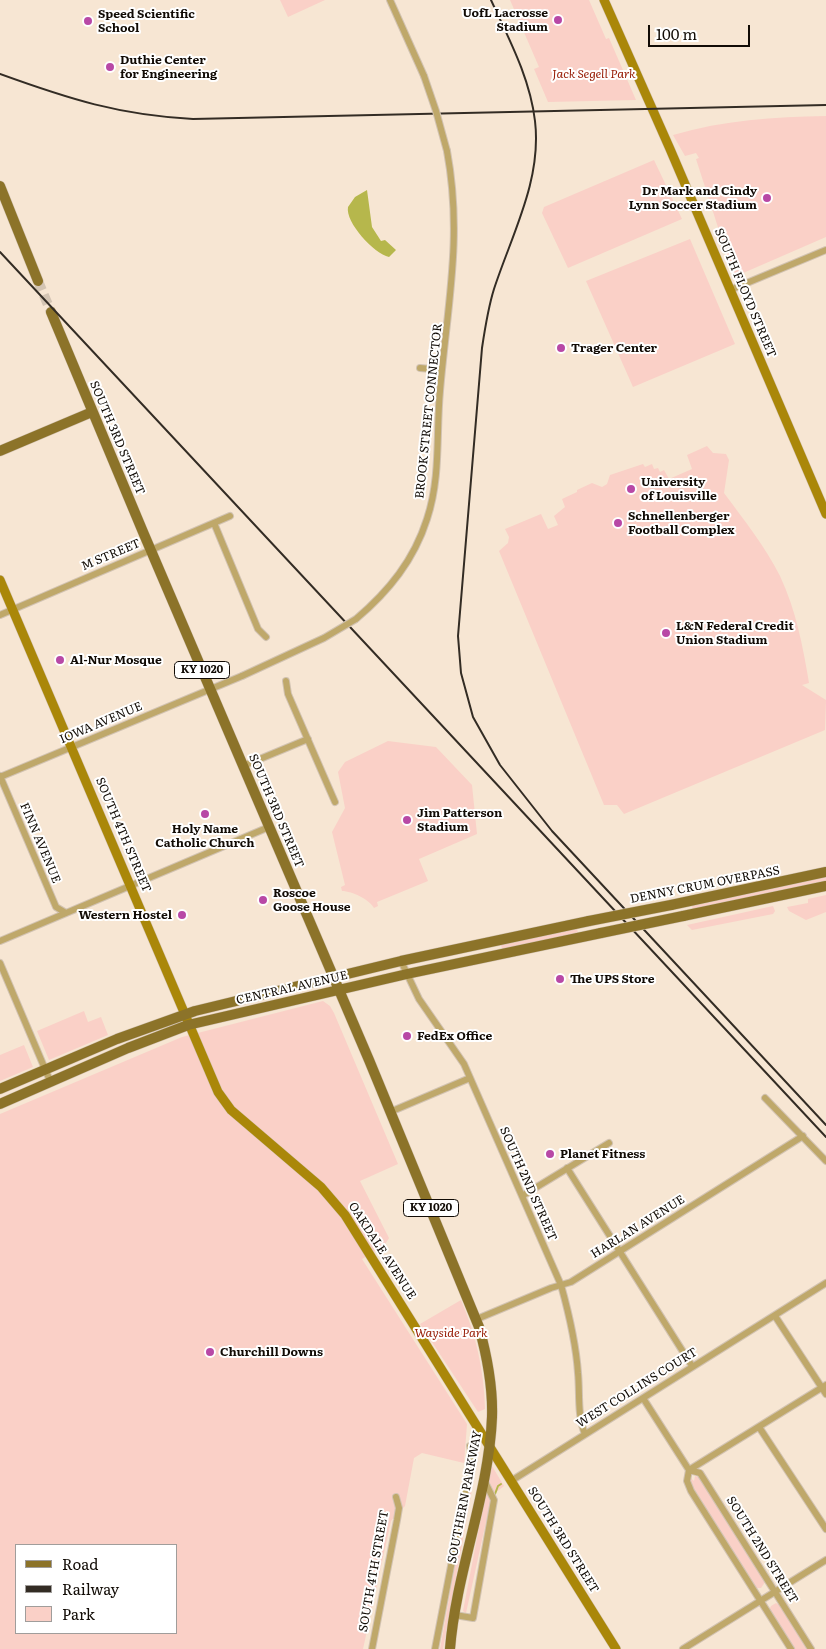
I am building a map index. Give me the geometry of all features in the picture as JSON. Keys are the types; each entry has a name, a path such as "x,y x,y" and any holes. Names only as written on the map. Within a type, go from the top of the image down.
{"main road":[{"name":"SOUTH FLOYD STREET","path":"604,0 826,514"},
{"path":"0,186 38,281"},
{"name":"SOUTH 3RD STREET","path":"51,312 477,1320"},
{"path":"0,451 92,412"},
{"name":"SOUTH 4TH STREET","path":"0,580 131,886 188,1025 222,1100"},
{"name":"DENNY CRUM OVERPASS","path":"589,921 826,872"},
{"name":"DENNY CRUM OVERPASS","path":"602,933 826,886"},
{"name":"CENTRAL AVENUE","path":"0,1089 184,1014 402,961 589,921"},
{"name":"CENTRAL AVENUE","path":"0,1104 128,1048 188,1025 407,974 602,933"},
{"name":"OAKDALE AVENUE","path":"222,1100 321,1187 345,1214 488,1444"},
{"name":"SOUTHERN PARKWAY","path":"450,1649 455,1615 483,1478 492,1419 488,1364 477,1320"},
{"name":"SOUTH 3RD STREET","path":"488,1444 616,1649"}],"street":[{"name":"BROOK STREET CONNECTOR","path":"210,688 242,676 335,632 356,619 389,588 409,559 422,534 431,505 437,466 442,370 452,290 455,214 447,151 430,94 390,0"},
{"path":"730,290 826,250"},
{"path":"420,368 442,370"},
{"name":"M STREET","path":"0,615 230,516"},
{"path":"214,523 258,629 266,637"},
{"path":"286,681 288,694 335,802"},
{"name":"IOWA AVENUE","path":"0,777 210,688"},
{"path":"243,766 308,739"},
{"name":"FINN AVENUE","path":"0,777 56,907 66,913"},
{"path":"0,941 269,827"},
{"name":"SOUTH 2ND STREET","path":"402,961 419,999 450,1042 470,1078 561,1285 576,1348 580,1421 585,1434"},
{"path":"0,963 51,1083"},
{"path":"390,1112 470,1078"},
{"path":"765,1098 826,1161"},
{"name":"HARLAN AVENUE","path":"477,1320 571,1282 803,1136"},
{"path":"522,1196 609,1143"},
{"path":"567,1168 692,1366"},
{"name":"WEST COLLINS COURT","path":"511,1481 692,1366 826,1284"},
{"path":"775,1316 824,1386 826,1394"},
{"path":"689,1470 824,1386"},
{"name":"SOUTH 2ND STREET","path":"643,1398 689,1470 700,1473 811,1649"},
{"path":"759,1426 826,1530"},
{"path":"435,1649 472,1457 470,1446"},
{"name":"SOUTH 2ND STREET","path":"689,1470 687,1481 691,1490 791,1649"},
{"path":"455,1615 473,1618 494,1500 483,1478"},
{"name":"SOUTH 4TH STREET","path":"372,1649 399,1508 396,1497"},
{"path":"683,1649 826,1560"}],"green space":[{"path":"280,0 325,0 288,17"},
{"name":"Jack Segell Park","path":"510,0 589,0 606,39 609,38 636,100 548,102 534,69 539,67"},
{"name":"Dr Mark and Cindy Lynn Soccer Stadium","path":"826,116 826,237 734,277 696,159 699,158 696,153 685,156 673,135 749,120"},
{"path":"654,160 682,219 568,268 542,213 544,207"},
{"path":"690,239 735,344 633,387 586,281"},
{"name":"L&N Federal Credit Union Stadium","path":"707,446 713,453 726,454 729,460 724,493 768,554 786,589 798,629 809,683 802,685 826,700 825,730 624,814 617,805 604,805 499,551 508,543 509,537 505,529 541,514 548,529 558,525 554,516 565,507 562,499 577,492 577,490 592,483 602,487 607,484 610,475 643,464 645,467 652,464 654,469 658,468 660,472 664,470 669,479 692,469 687,455"},
{"name":"Jim Patterson Stadium","path":"388,741 436,747 472,785 477,834 419,859 428,881 377,902 378,906 374,908 360,896 342,891 341,887 345,885 332,832 345,808 338,772 345,762"},
{"path":"826,877 826,882 693,910 692,906"},
{"path":"826,895 826,912 806,920 789,911 787,907 808,903 808,899"},
{"path":"773,906 775,911 773,914 692,930 687,925"},
{"path":"577,929 578,933 502,949 501,945"},
{"name":"Churchill Downs","path":"323,1001 330,1006 398,1164 360,1181 389,1238 384,1246 362,1259 467,1424 464,1463 422,1453 414,1458 405,1506 391,1521 363,1649 0,1649 0,1114 182,1037"},
{"path":"84,1011 88,1022 101,1017 108,1035 49,1060 37,1031"},
{"path":"24,1045 33,1067 0,1081 0,1055"},
{"name":"Wayside Park","path":"461,1300 471,1326 481,1367 485,1409 478,1412 420,1324"},
{"path":"480,1446 443,1649 440,1649 474,1459 477,1447"},
{"path":"492,1466 504,1486 494,1494 488,1483"},
{"path":"695,1476 699,1477 765,1582 761,1588 756,1588 691,1484 691,1478 694,1481"},
{"path":"486,1491 491,1499 466,1613 463,1611"},
{"path":"776,1603 781,1606 808,1649 793,1649 769,1610"}],"shaded area":[{"path":"367,190 372,227 381,241 385,240 396,250 389,257 383,255 369,244 356,229 348,213 348,207 355,197"}],"waterway":[{"path":"495,1494 498,1486 501,1484"}],"tunnel":[{"path":"38,281 51,312"}],"railway":[{"path":"491,0 512,44 529,89 535,121 536,143 530,186 492,296 482,348 458,636 461,673 473,717 500,765 552,831 826,1125"},
{"path":"0,74 49,91 118,110 193,119 826,105"},
{"path":"0,252 826,1137"}],"place":[{"name":"UofL Lacrosse Stadium","path":"558,20"},
{"name":"Speed Scientific School","path":"88,21"},
{"name":"Duthie Center for Engineering","path":"110,67"},
{"name":"Dr Mark and Cindy Lynn Soccer Stadium","path":"767,198"},
{"name":"Trager Center","path":"561,348"},
{"name":"University of Louisville","path":"631,489"},
{"name":"Schnellenberger Football Complex","path":"618,523"},
{"name":"L&N Federal Credit Union Stadium","path":"666,633"},
{"name":"Al-Nur Mosque","path":"60,660"},
{"name":"Holy Name Catholic Church","path":"205,814"},
{"name":"Jim Patterson Stadium","path":"407,820"},
{"name":"Roscoe Goose House","path":"263,900"},
{"name":"Western Hostel","path":"182,915"},
{"name":"The UPS Store","path":"560,979"},
{"name":"FedEx Office","path":"407,1036"},
{"name":"Planet Fitness","path":"550,1154"},
{"name":"Churchill Downs","path":"210,1352"}]}
